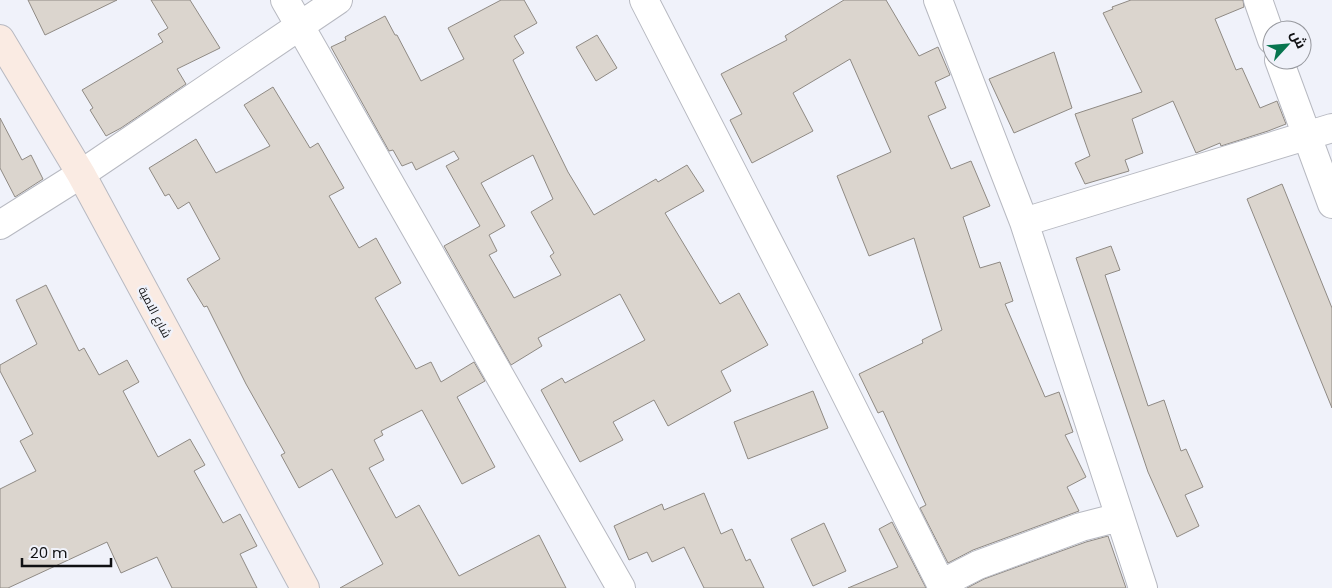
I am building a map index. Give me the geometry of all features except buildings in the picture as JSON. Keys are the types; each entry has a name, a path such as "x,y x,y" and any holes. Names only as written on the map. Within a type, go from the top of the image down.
{"street":[{"path":"285,0 621,588"},
{"path":"0,225 81,174 338,0"},
{"path":"644,0 809,321 942,586 978,565 1073,530 1120,518"},
{"path":"938,0 1024,222 1144,588"},
{"path":"1258,0 1265,20"},
{"name":"شارع الامية","path":"0,39 81,174 305,588"},
{"path":"1283,70 1332,204"},
{"path":"1024,222 1332,128"}]}
